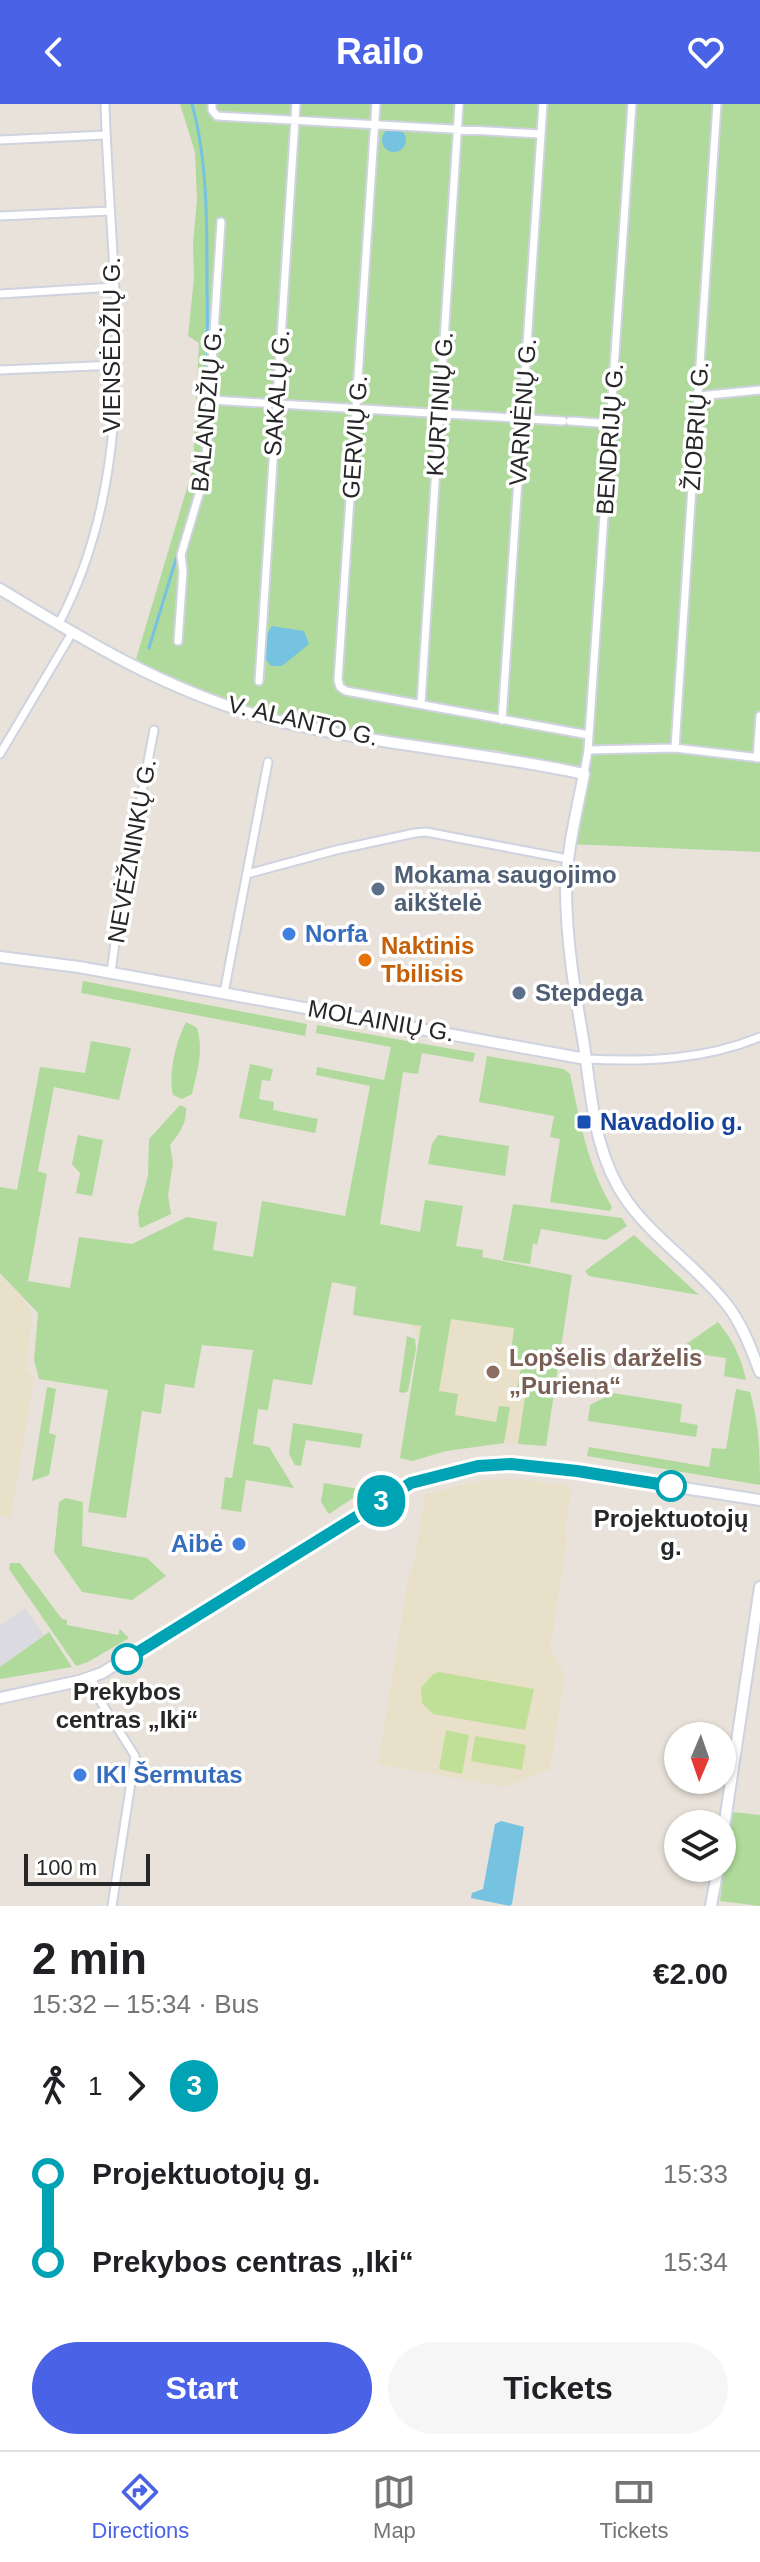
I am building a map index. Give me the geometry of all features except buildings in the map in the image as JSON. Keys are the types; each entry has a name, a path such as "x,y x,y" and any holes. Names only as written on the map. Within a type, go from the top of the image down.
{"main road":[{"name":"V. ALANTO G.","path":"0,589 72,633 164,682 265,718 584,774"},
{"path":"584,774 568,859 567,921 599,1143 618,1185 644,1223 730,1309 745,1334 760,1372"},
{"name":"MOLAINIŲ G.","path":"0,957 111,972 586,1059"},
{"path":"0,1698 92,1677 113,1667 335,1528 411,1483 427,1478 478,1466 511,1464 577,1471 760,1500"},
{"path":"727,1810 760,1587"},
{"path":"711,1906 715,1882"}],"street":[{"name":"VIENSĖDŽIŲ G.","path":"58,625 87,557 103,501 114,434 117,365 105,104"},
{"name":"SAKALŲ G.","path":"259,681 296,104"},
{"name":"GERVIŲ G.","path":"376,104 338,680 340,687 346,691 589,735"},
{"name":"KURTINIŲ G.","path":"421,704 459,104"},
{"name":"VARNĖNŲ G.","path":"502,720 543,104"},
{"name":"BENDRIJŲ G.","path":"584,774 612,424 632,104"},
{"name":"ŽIOBRIŲ G.","path":"675,748 717,104"},
{"path":"212,108 217,116 541,134"},
{"path":"0,140 106,135"},
{"path":"0,216 110,211"},
{"name":"BALANDŽIŲ G.","path":"178,641 183,571 181,555 205,474 221,222"},
{"path":"0,294 114,287"},
{"path":"0,370 117,365"},
{"path":"698,396 760,390"},
{"path":"211,400 612,424"},
{"path":"0,754 72,633"},
{"path":"588,750 675,748 759,758 760,716"},
{"name":"NEVĖŽNINKŲ G.","path":"111,972 120,907 154,730"},
{"path":"224,993 268,762"},
{"path":"247,874 336,850 426,832 568,859"},
{"name":"MOLAINIŲ G.","path":"586,1059 662,1060 732,1047 760,1037"},
{"path":"92,1677 99,1699 135,1756 112,1906"}],"shaded area":[{"path":"0,1257 32,1313 27,1369 34,1378 11,1517 0,1516"},
{"path":"401,1306 539,1318 521,1444 504,1443 446,1451 412,1461 400,1458 419,1341"},
{"path":"516,1479 572,1486 565,1528 567,1541 550,1648 565,1675 550,1769 504,1787 378,1764 425,1495 490,1480"},
{"path":"25,1608 44,1635 0,1667 0,1626"}],"green space":[{"path":"180,104 760,104 760,852 570,844 585,765 569,766 494,750 469,749 297,720 214,696 174,680 136,659 193,468 199,343 188,336 197,199 195,152"},
{"path":"83,981 307,1024 305,1036 81,993"},
{"path":"186,1022 197,1028 200,1053 192,1094 182,1099 173,1095 172,1068"},
{"path":"317,1025 475,1053 473,1062 422,1053 418,1074 403,1072 380,1224 420,1232 425,1200 463,1206 456,1246 483,1250 482,1257 572,1275 546,1446 518,1444 526,1390 517,1389 522,1362 510,1360 514,1328 451,1319 439,1391 458,1394 455,1415 496,1422 499,1406 510,1407 504,1443 446,1451 412,1461 400,1458 421,1326 353,1315 356,1287 332,1282 312,1385 273,1379 268,1410 258,1409 253,1444 269,1447 294,1488 246,1480 241,1512 221,1509 225,1477 232,1478 253,1350 202,1345 194,1388 165,1384 161,1414 142,1411 126,1518 88,1512 108,1390 39,1379 34,1360 38,1313 0,1273 0,1187 17,1190 40,1067 85,1073 91,1041 131,1048 119,1100 54,1087 38,1171 47,1174 28,1281 70,1288 79,1237 132,1244 187,1217 217,1222 213,1250 253,1257 262,1201 345,1216 370,1086 316,1075 317,1067 384,1080 391,1047 316,1033"},
{"path":"487,1056 564,1069 570,1074 585,1142 596,1175 612,1207 610,1211 550,1202 560,1139 550,1137 554,1116 479,1102"},
{"path":"250,1064 273,1069 270,1081 262,1080 259,1099 274,1102 273,1110 318,1119 315,1133 239,1118"},
{"path":"180,1105 186,1108 185,1119 170,1145 173,1163 168,1195 171,1214 141,1228 138,1212 148,1176 149,1139"},
{"path":"78,1135 103,1140 92,1196 76,1193 80,1173 72,1164"},
{"path":"438,1135 509,1146 505,1176 428,1164 432,1144"},
{"path":"513,1204 622,1218 627,1226 606,1240 541,1229 537,1245 533,1243 530,1264 503,1260"},
{"path":"634,1235 699,1295 589,1276 585,1271"},
{"path":"718,1322 736,1349 746,1380 724,1376 726,1358 676,1351"},
{"path":"407,1336 415,1339 416,1349 408,1391 404,1393 399,1392"},
{"path":"47,1387 56,1389 49,1433 56,1435 49,1475 32,1481"},
{"path":"736,1389 750,1392 753,1404 760,1485 587,1456 589,1447 709,1467 712,1448 726,1449"},
{"path":"613,1393 682,1404 680,1422 698,1425 696,1437 588,1421 590,1405"},
{"path":"293,1423 363,1434 360,1448 306,1440 301,1466 295,1465 289,1454"},
{"path":"324,1483 358,1489 356,1496 329,1514 321,1502"},
{"path":"66,1498 83,1502 82,1546 147,1558 166,1576 132,1600 82,1592 54,1552 59,1502"},
{"path":"10,1563 20,1563 62,1619 67,1620 67,1625 118,1635 120,1629 129,1638 76,1666 9,1569"},
{"path":"49,1632 72,1667 0,1679 0,1667"},
{"path":"439,1672 534,1689 525,1730 433,1714 422,1703 421,1688 433,1674"},
{"path":"446,1730 469,1735 462,1774 439,1769"},
{"path":"475,1736 526,1745 522,1770 471,1761"},
{"path":"736,1812 760,1815 760,1906 720,1901 723,1882 736,1882"}],"water":[{"path":"394,128 403,131 406,140 403,149 394,152 385,149 382,140 385,131"},
{"path":"272,626 304,631 309,644 282,666 271,666 265,658 267,634"},
{"path":"501,1821 524,1827 510,1906 471,1898 472,1893 483,1889 495,1824"}],"waterway":[{"path":"192,104 204,172 206,219 207,384 200,480"},
{"path":"149,648 193,503"}],"bus line":[{"name":"3","path":"127,1659 411,1483 478,1466 511,1464 544,1466 671,1486"}],"place":[{"name":"Mokama saugojimo aikštelė","path":"378,889"},
{"name":"Norfa","path":"289,934"},
{"name":"Naktinis Tbilisis","path":"365,960"},
{"name":"Stepdega","path":"519,993"},
{"name":"Navadolio g.","path":"584,1122"},
{"name":"Lopšelis darželis „Puriena“","path":"493,1372"},
{"name":"Projektuotojų g.","path":"671,1486"},
{"name":"Aibė","path":"239,1544"},
{"name":"Prekybos centras „Iki“","path":"127,1659"},
{"name":"IKI Šermutas","path":"80,1775"}]}
